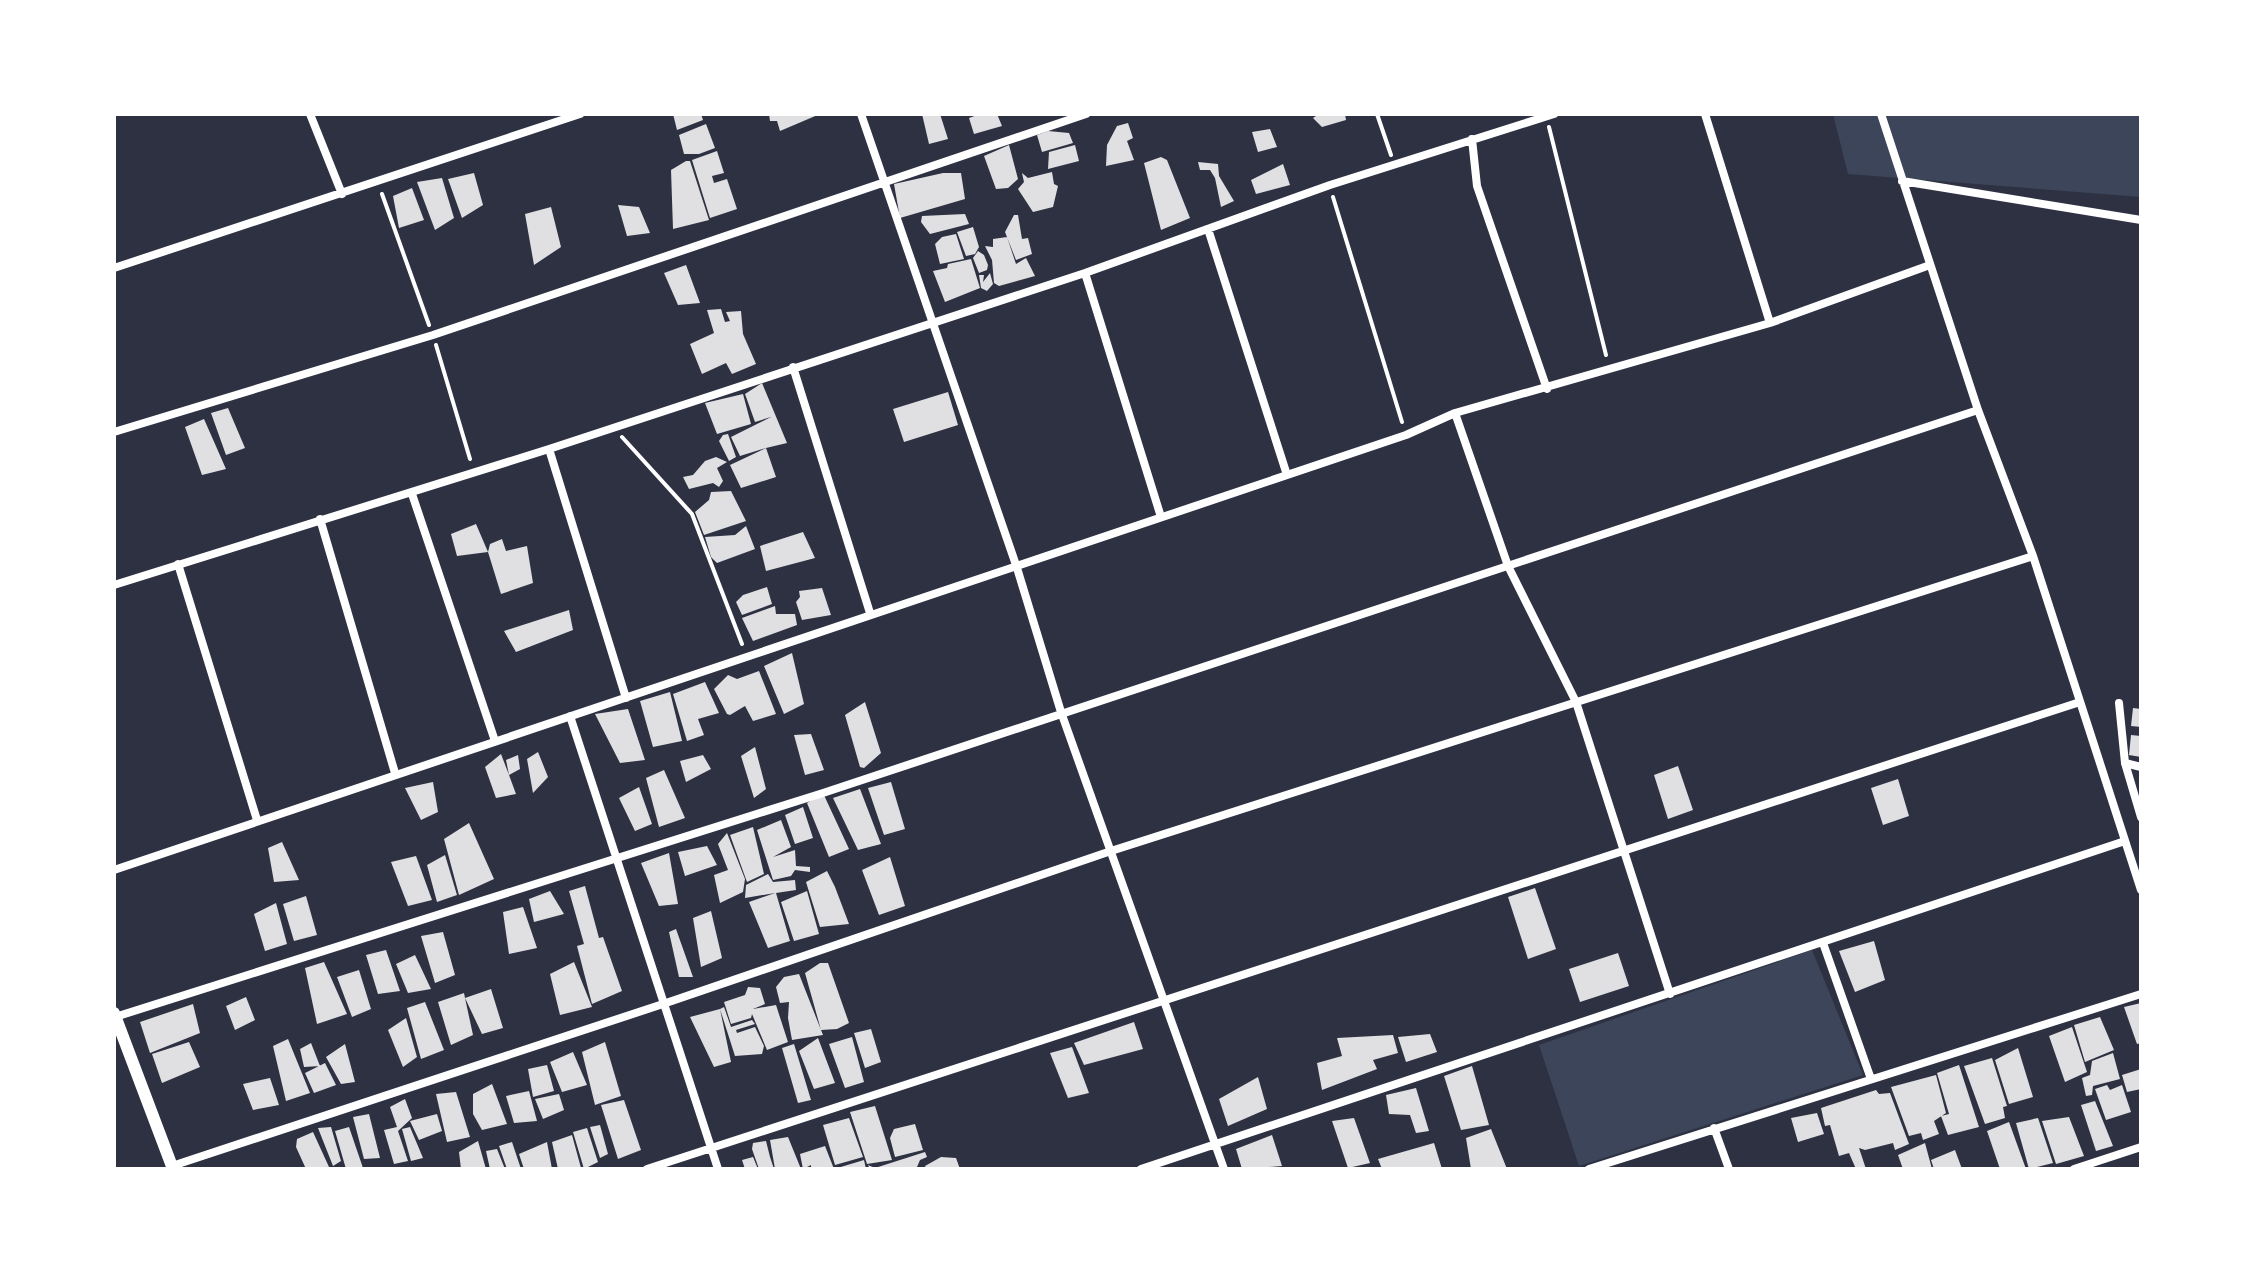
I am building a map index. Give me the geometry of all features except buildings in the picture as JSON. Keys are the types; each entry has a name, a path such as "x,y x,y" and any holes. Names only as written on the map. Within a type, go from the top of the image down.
{"street":[{"path":"310,114 342,194"},
{"path":"114,268 580,114"},
{"path":"861,114 1017,568 1061,712 1224,1169"},
{"path":"114,432 433,335 1086,114"},
{"path":"1705,114 1770,323"},
{"path":"1881,114 1978,410 2033,556 2141,890"},
{"path":"114,585 320,519 412,494 1085,273 1330,185 1550,115"},
{"path":"1472,139 1477,186 1547,389"},
{"path":"1902,181 2141,220"},
{"path":"1208,229 1287,475"},
{"path":"114,870 870,613 1017,568 1406,435 1455,413 1770,323 1930,265"},
{"path":"1085,273 1161,517"},
{"path":"793,367 870,613"},
{"path":"1978,410 617,858 115,1015 172,1168 1111,851 2033,556"},
{"path":"1455,413 1508,566 1576,702 1670,994"},
{"path":"549,449 626,698"},
{"path":"412,494 495,741"},
{"path":"320,519 395,773"},
{"path":"178,564 257,820"},
{"path":"647,1169 2080,702"},
{"path":"2119,703 2125,763 2141,817"},
{"path":"570,716 718,1169"},
{"path":"2125,763 2141,767"},
{"path":"1141,1169 2125,841"},
{"path":"1823,943 1871,1079"},
{"path":"1589,1169 2141,994"},
{"path":"1714,1128 1729,1169"},
{"path":"2074,1169 2141,1147"}],"path":[{"path":"1377,114 1394,164"},
{"path":"1550,115 1610,369"},
{"path":"1330,185 1406,435"},
{"path":"612,426 692,514 747,657"}],"shaded area":[{"path":"1833,114 2141,114 2141,197 1848,174"},
{"path":"1812,950 1863,1075 1579,1166 1539,1045"}]}
